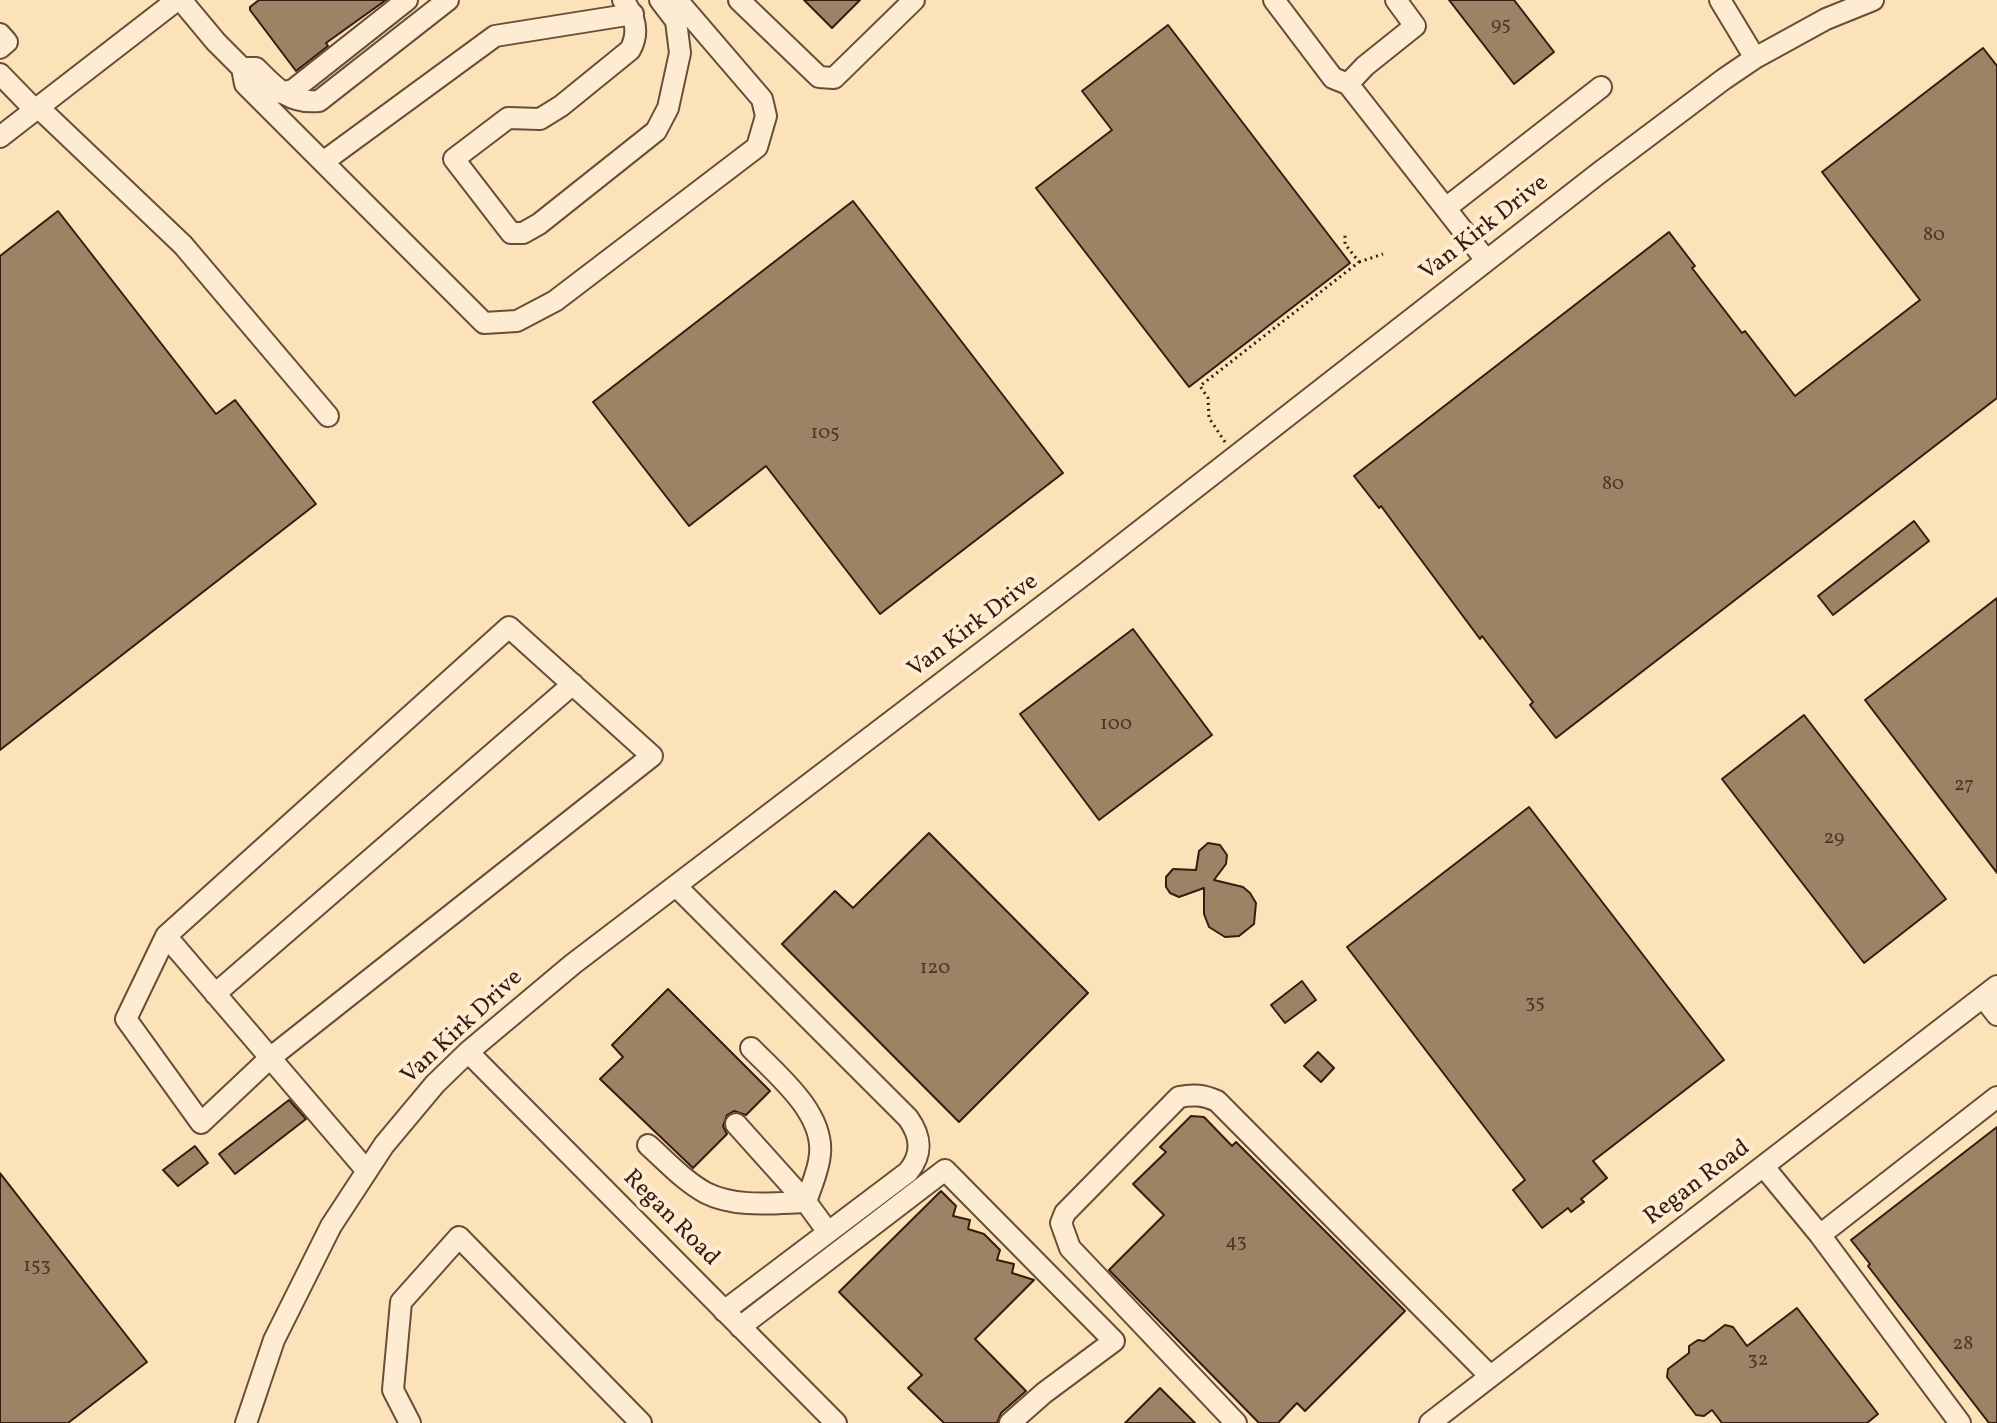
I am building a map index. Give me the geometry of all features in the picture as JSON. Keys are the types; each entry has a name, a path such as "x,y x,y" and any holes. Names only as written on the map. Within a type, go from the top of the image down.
{"street":[{"path":"0,137 179,0 242,68 245,84 484,323 517,321 555,301 757,147 766,116 762,99 677,0"},
{"path":"281,93 293,90 407,0"},
{"path":"242,68 256,68 281,93 294,100 319,101 448,0"},
{"path":"323,162 495,36 598,20 628,7 636,32 630,50 561,106 540,119 508,118 454,159 511,233 523,233 539,224 656,131 668,108 680,53 676,21 660,0"},
{"path":"739,0 819,77 834,78 914,0"},
{"path":"1274,0 1333,78 1348,84 1486,260"},
{"path":"1348,84 1365,66 1415,26 1396,0"},
{"path":"1720,0 1755,58"},
{"name":"Van Kirk Drive","path":"246,1423 274,1340 331,1226 384,1145 435,1084 468,1052 573,964 1235,457 1486,260 1755,58 1826,19 1873,0"},
{"path":"0,34 7,42 0,48"},
{"path":"0,74 183,245 328,416"},
{"path":"1446,208 1601,87"},
{"path":"509,627 652,756 270,1058 201,1123 126,1019 166,936 509,627"},
{"path":"215,994 573,684"},
{"path":"676,886 915,1128 919,1138 915,1164 908,1172 724,1311"},
{"path":"166,936 367,1171"},
{"path":"1990,991 1997,1015"},
{"name":"Regan Road","path":"1430,1423 1990,991"},
{"path":"751,1048 792,1091 818,1132 820,1155 806,1202"},
{"name":"Regan Road","path":"468,1052 836,1423"},
{"path":"1236,1423 1070,1248 1061,1223 1065,1213 1179,1097 1192,1094 1217,1101 1490,1376"},
{"path":"1820,1235 1997,1097"},
{"path":"736,1124 806,1202 828,1232"},
{"path":"648,1145 684,1177 715,1196 747,1203 806,1202"},
{"path":"1764,1167 1820,1235 1960,1423"},
{"path":"740,1327 945,1170 1114,1341 1044,1393 1010,1423"},
{"path":"410,1423 393,1390 401,1302 459,1237 641,1423"}],"path":[{"path":"1345,235 1345,244 1359,262"},
{"path":"1235,457 1209,418 1208,398 1200,386 1359,262 1383,254"}],"building":[{"path":"259,0 386,0 326,43 328,46 296,71 250,10"},
{"path":"804,0 860,0 832,28"},
{"path":"1449,0 1514,0 1554,52 1514,84"},
{"path":"1168,25 1350,263 1189,387 1036,188 1112,130 1082,91"},
{"path":"1983,48 1997,66 1997,398 1556,738 1530,705 1533,702 1482,636 1480,639 1381,506 1379,508 1354,476 1669,232 1695,266 1692,268 1795,396 1920,300 1822,172"},
{"path":"853,201 1063,473 880,614 766,466 689,526 593,402"},
{"path":"58,211 216,414 235,400 316,504 0,750 0,256"},
{"path":"1914,521 1929,541 1833,615 1818,596"},
{"path":"1997,598 1997,873 1865,700"},
{"path":"1133,629 1212,735 1099,820 1020,714"},
{"path":"1804,715 1946,899 1864,963 1722,779"},
{"path":"1529,807 1724,1060 1593,1161 1607,1178 1581,1199 1584,1202 1571,1212 1568,1208 1542,1228 1513,1190 1525,1180 1347,947"},
{"path":"929,833 1088,993 959,1122 782,944 835,891 853,908"},
{"path":"1208,843 1220,845 1227,855 1226,864 1214,880 1243,887 1256,903 1254,924 1239,936 1225,937 1209,927 1204,914 1204,888 1179,897 1166,887 1166,877 1173,869 1196,870 1199,851"},
{"path":"1302,981 1316,1000 1285,1023 1271,1005"},
{"path":"668,989 770,1091 746,1115 734,1111 727,1115 723,1126 727,1134 693,1168 600,1079 623,1057 612,1045"},
{"path":"1318,1052 1334,1068 1321,1082 1304,1066"},
{"path":"289,1100 306,1119 235,1174 219,1154"},
{"path":"1191,1116 1204,1117 1232,1146 1236,1142 1405,1311 1305,1411 1297,1403 1278,1423 1259,1423 1109,1270 1164,1215 1133,1184 1166,1152 1160,1147"},
{"path":"1997,1127 1997,1423 1989,1423 1851,1240"},
{"path":"195,1146 208,1163 178,1186 163,1170"},
{"path":"0,1173 147,1362 68,1423 0,1423"},
{"path":"941,1191 956,1206 953,1216 970,1220 968,1229 984,1234 1000,1250 997,1260 1014,1264 1012,1273 1034,1280 975,1339 1026,1391 1001,1413 997,1423 944,1423 908,1388 922,1375 839,1292"},
{"path":"1797,1308 1878,1414 1867,1423 1722,1423 1712,1410 1704,1416 1696,1415 1667,1377 1668,1369 1689,1353 1689,1346 1698,1340 1704,1341 1725,1325 1733,1327 1747,1346"},
{"path":"1160,1388 1195,1423 1125,1423"}]}
